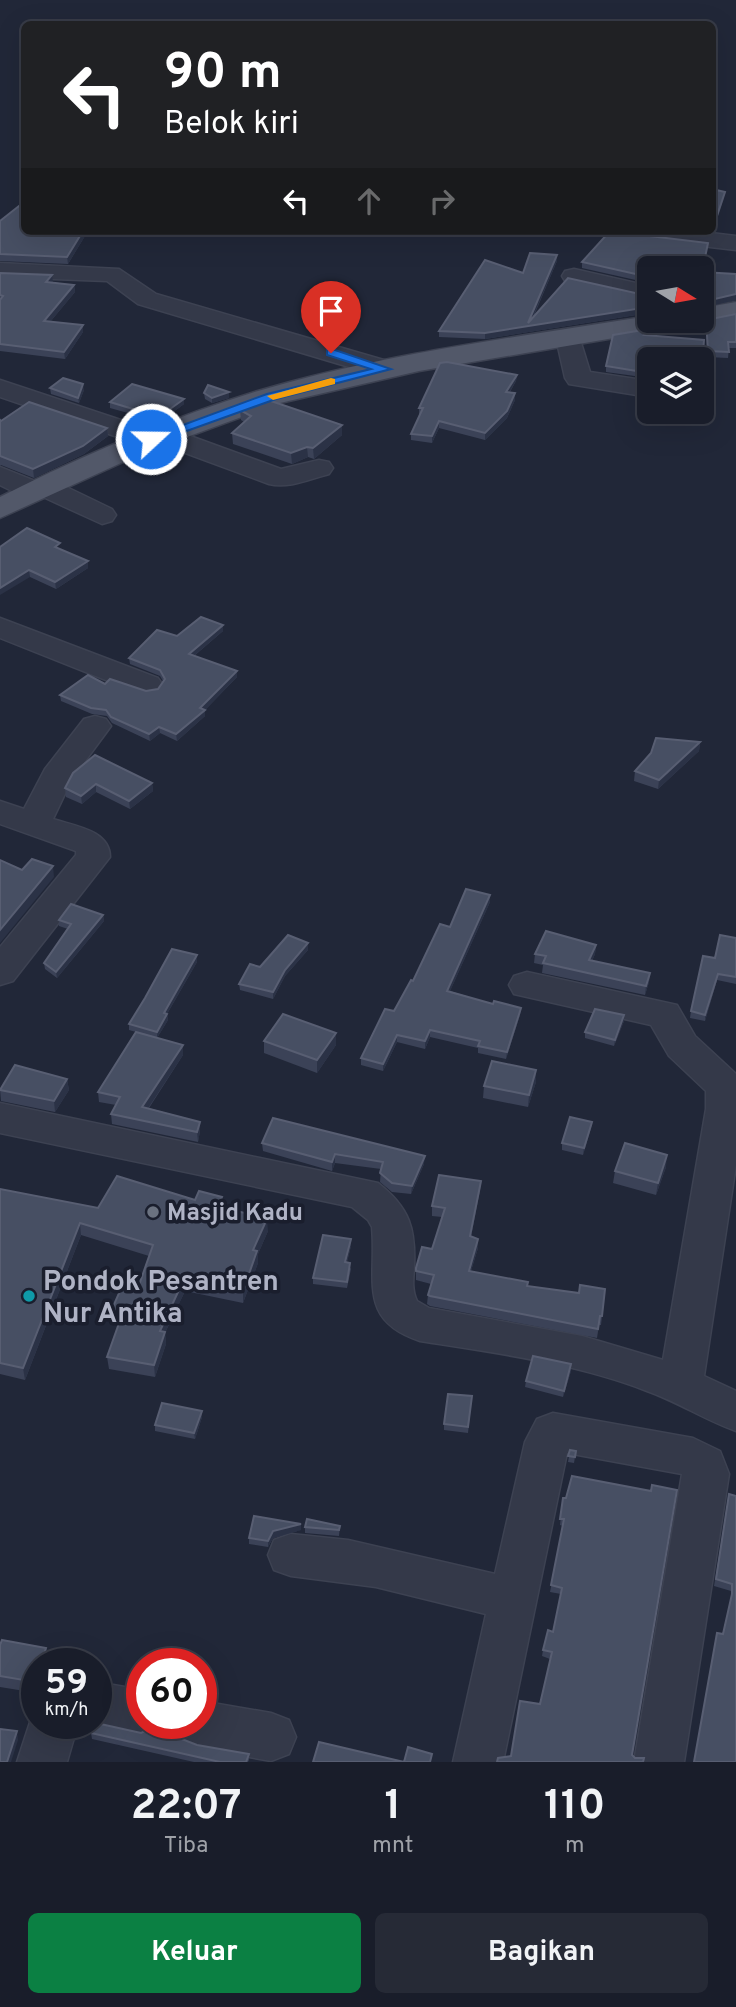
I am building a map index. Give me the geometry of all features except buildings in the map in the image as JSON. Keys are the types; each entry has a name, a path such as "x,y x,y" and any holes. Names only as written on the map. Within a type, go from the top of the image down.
{"main road":[{"path":"714,314 736,310"},
{"path":"0,509 156,437 272,397 385,369 637,326"}],"street":[{"path":"667,235 736,243"},
{"path":"0,270 110,274 121,278 147,299 385,369"},
{"path":"574,276 602,285 637,291"},
{"path":"569,338 578,378 637,387"},
{"path":"0,388 279,478 319,468"},
{"path":"0,475 102,515"},
{"path":"0,627 147,685"},
{"path":"34,824 57,776 95,726"},
{"path":"0,812 88,843 93,850 93,857 0,972"},
{"path":"527,985 666,1015 682,1046 725,1086 724,1185 681,1385"},
{"path":"0,1118 364,1194 378,1203 392,1221 394,1231 391,1287 396,1308 406,1319 420,1324 558,1346 681,1385 736,1412"},
{"path":"478,1762 547,1442 553,1432 693,1458 704,1465 706,1474 659,1762"},
{"path":"291,1555 370,1564 515,1600"},
{"path":"217,1727 271,1737"},
{"path":"42,1762 49,1739"}],"slow traffic":[{"path":"273,396 331,382"}],"place":[{"name":"Masjid Kadu","path":"153,1212"},
{"name":"Pondok Pesantren Nur Antika","path":"29,1296"}],"route":[{"path":"151,439 272,397 385,369 331,353"}]}
